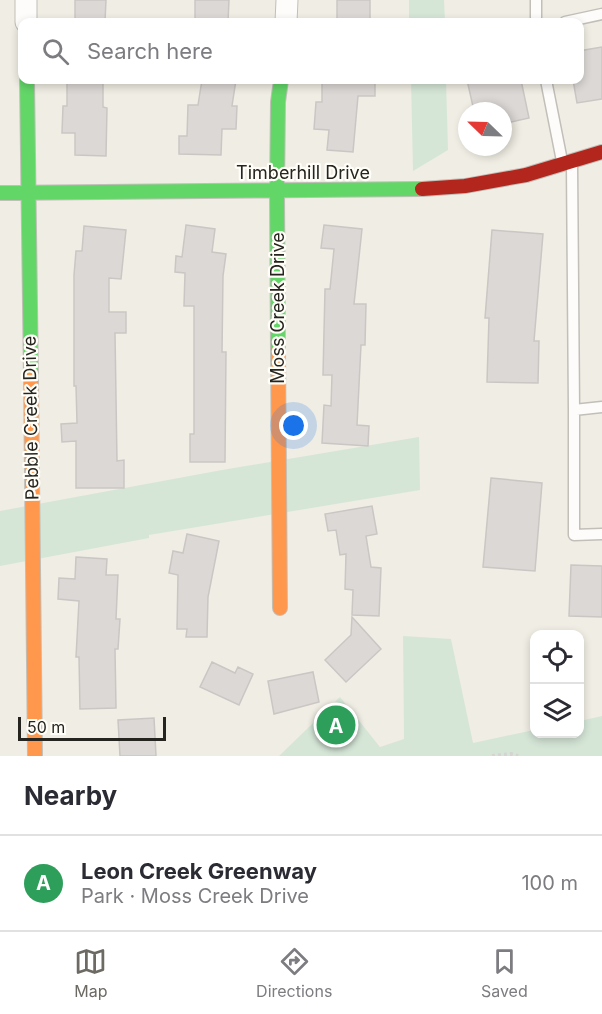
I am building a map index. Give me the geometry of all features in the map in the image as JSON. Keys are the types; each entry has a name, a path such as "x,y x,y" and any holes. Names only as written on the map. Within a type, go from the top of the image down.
{"street":[{"path":"26,0 26,18"},
{"path":"286,18 287,0"},
{"name":"Pebble Creek Drive","path":"27,84 35,756"},
{"name":"Moss Creek Drive","path":"280,84 278,102 277,190 280,608"},
{"name":"Timberhill Drive","path":"0,193 403,191 465,186 526,175 602,152"}],"lane":[{"path":"536,0 536,18"},
{"path":"584,18 602,14"},
{"path":"547,84 567,163 574,410 574,535 602,534"},
{"path":"574,410 602,407"}],"path":[{"path":"492,756 519,756"}],"green space":[{"path":"409,0 444,0 445,18 409,18"},
{"path":"411,84 446,84 448,150 413,171"},
{"path":"419,437 420,490 149,535 149,538 0,566 0,511"},
{"path":"403,636 451,639 473,743 530,731 530,738 584,738 584,720 602,716 602,756 279,756 340,697 380,747 404,739"}],"building":[{"path":"75,0 106,0 105,18 75,18"},
{"path":"195,0 229,0 228,18 195,18"},
{"path":"337,0 370,0 370,18 337,18"},
{"path":"602,47 602,99 577,103 574,84 584,84 584,50"},
{"path":"67,84 103,84 103,107 107,108 106,156 75,155 75,133 62,133 63,106 67,106"},
{"path":"201,84 235,84 232,106 237,106 236,129 222,129 221,155 179,154 179,136 187,136 188,105 198,105"},
{"path":"322,84 375,84 375,96 358,96 353,152 327,150 329,130 314,129 316,102 322,102"},
{"path":"468,84 522,84 529,118 512,122 512,102 472,102"},
{"path":"186,225 215,229 212,252 226,254 223,276 222,352 226,352 225,462 190,462 190,434 194,434 194,306 184,306 185,273 175,272 176,256 182,257"},
{"path":"324,225 362,229 354,304 366,304 365,345 361,345 357,425 369,426 368,446 322,443 324,405 331,406 332,375 323,375 325,289 330,289 334,249 321,248"},
{"path":"84,226 126,230 121,279 109,278 109,312 126,312 126,333 115,333 117,461 124,460 124,488 76,488 76,441 62,442 61,424 77,423 76,386 74,386 74,275 76,251 82,251"},
{"path":"492,230 543,234 534,341 539,341 538,383 487,382 489,318 485,318"},
{"path":"491,478 542,483 535,571 483,567"},
{"path":"372,506 377,534 366,536 371,567 381,568 379,616 352,615 353,590 345,589 346,554 340,555 336,530 328,531 325,514"},
{"path":"187,534 219,541 208,597 207,637 186,637 187,629 177,629 178,575 169,573 173,551 183,553"},
{"path":"76,557 107,559 106,575 118,575 116,619 120,619 118,649 115,649 116,708 80,709 79,657 76,657 79,601 58,599 59,578 75,579"},
{"path":"571,565 602,566 602,617 569,616"},
{"path":"352,617 381,649 346,682 325,660 351,635"},
{"path":"212,662 235,673 238,667 253,674 239,705 200,687"},
{"path":"313,672 319,702 274,714 268,681"},
{"path":"154,718 156,756 120,756 118,720"}],"traffic: fast":[{"path":"27,84 31,379"},
{"path":"278,352 277,191 278,102 280,84"},
{"path":"0,193 422,189"}],"traffic: slow":[{"path":"278,352 280,608"},
{"path":"31,379 35,756"}],"traffic: jam":[{"path":"422,189 465,186 526,175 602,152"}],"place":[{"name":"Leon Creek Greenway","path":"336,725"}]}
